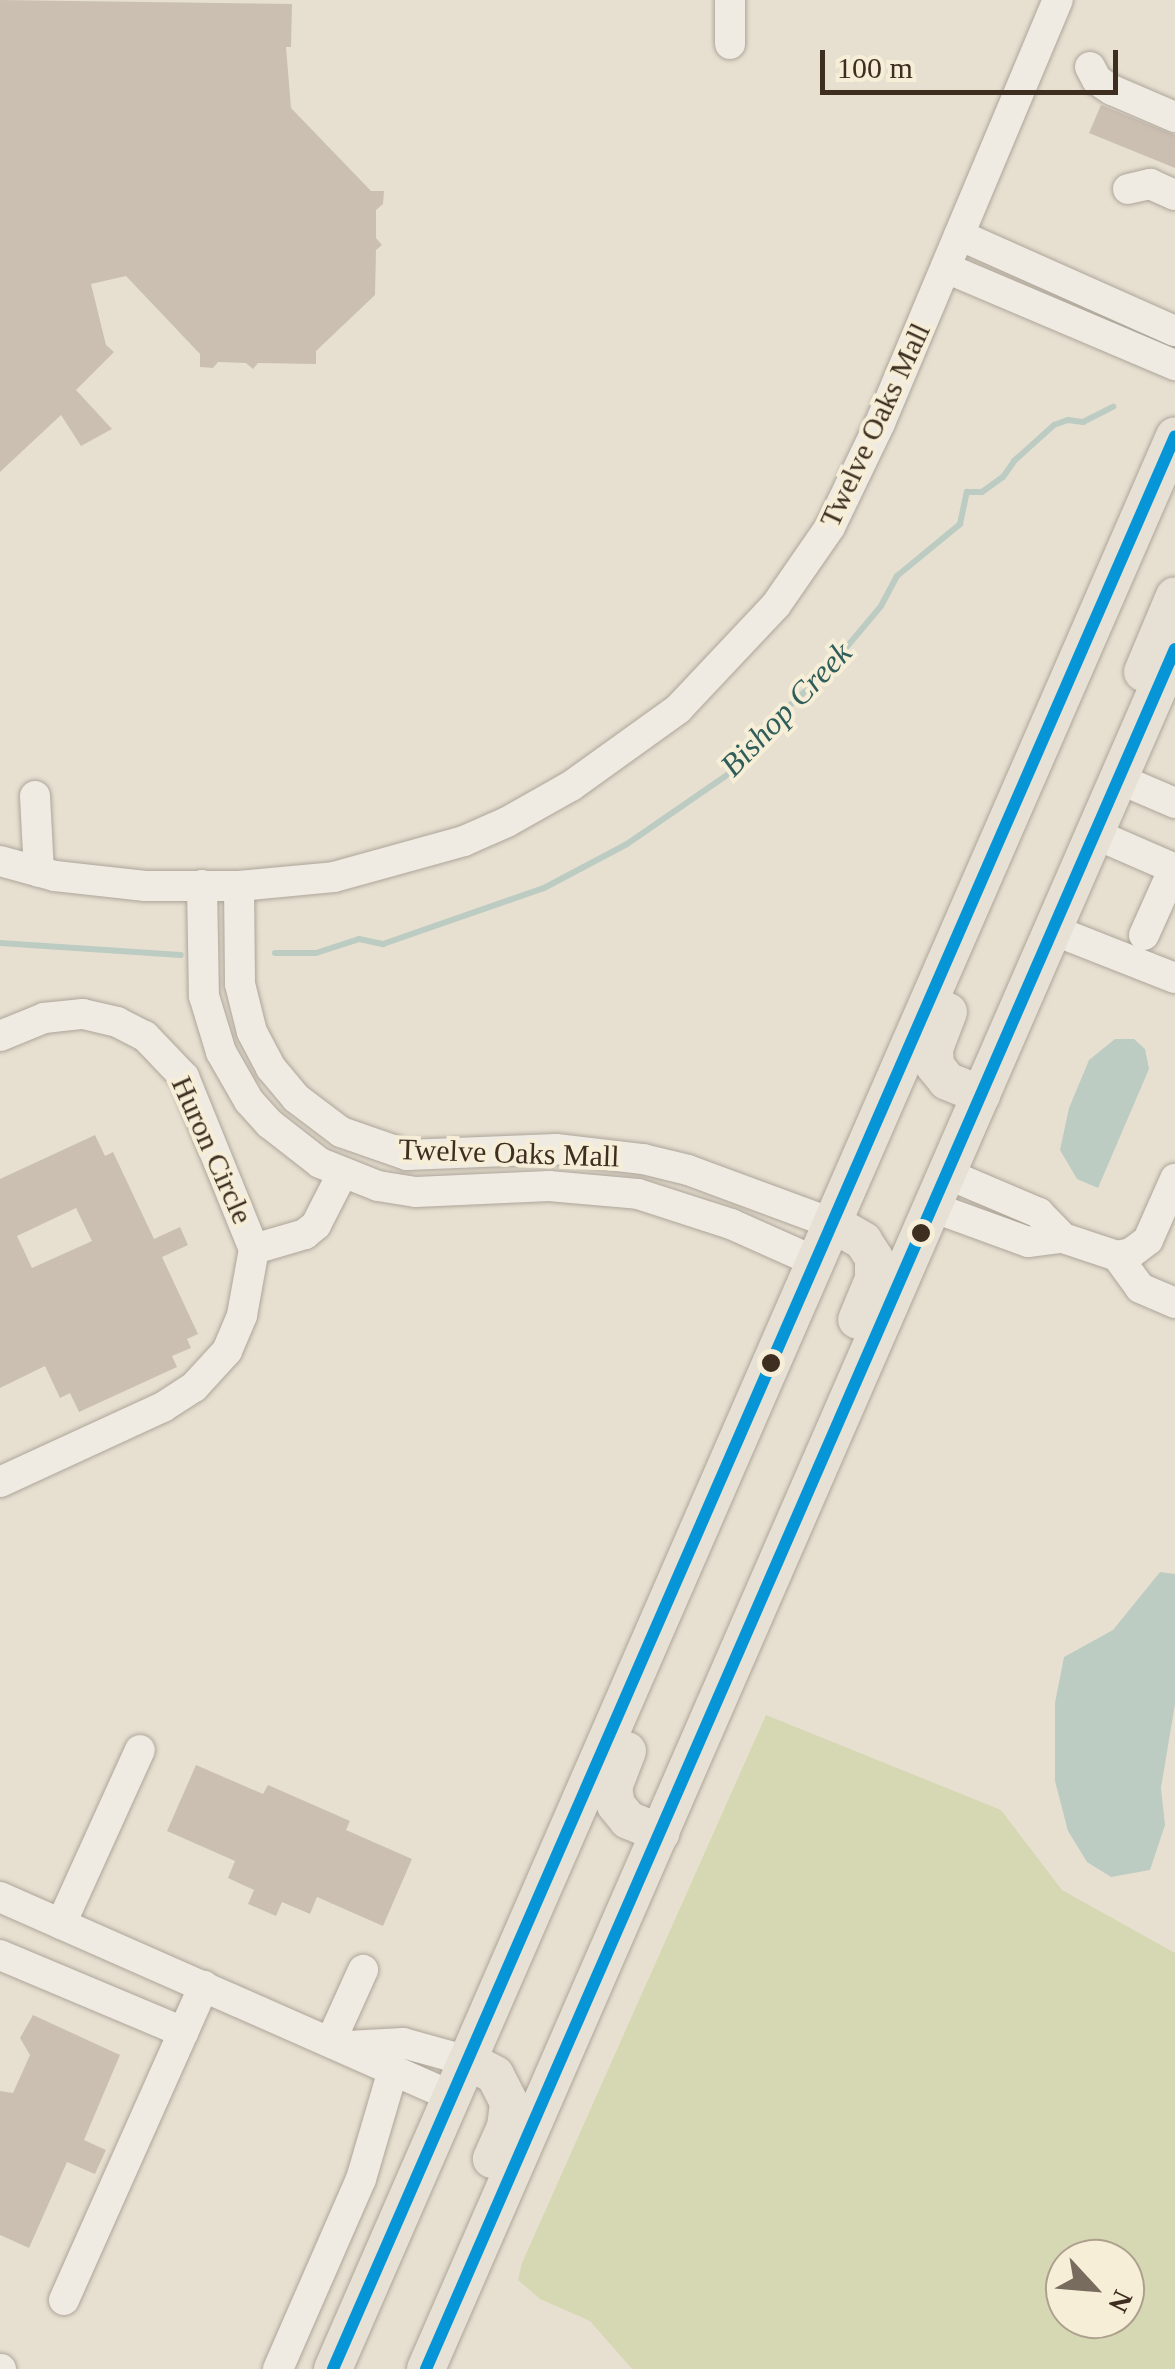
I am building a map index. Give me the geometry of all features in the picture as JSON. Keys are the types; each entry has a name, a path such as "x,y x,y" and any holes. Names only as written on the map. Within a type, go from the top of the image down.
{"main road":[{"path":"333,2369 759,1399 1175,436"},
{"path":"981,1095 940,1074 934,1048 1100,664 1144,507"},
{"path":"1055,926 1056,874 1175,596"},
{"path":"426,2369 1175,649"},
{"path":"699,1743 732,1610 874,1279 870,1249 834,1224"},
{"path":"660,1832 621,1814 613,1787 746,1477 759,1399"},
{"path":"406,2369 409,2349 509,2115 502,2083 488,2069 468,2062"}],"street":[{"path":"730,0 730,44"},
{"name":"Twelve Oaks Mall","path":"0,861 38,872 145,886 239,886 334,876 464,841 562,792 678,710 776,605 814,553 856,476 1058,0"},
{"path":"1090,67 1097,80 1112,90 1175,117"},
{"path":"1128,189 1150,184 1175,195"},
{"path":"959,236 1175,331"},
{"path":"946,268 1175,365"},
{"path":"1118,779 1175,803"},
{"path":"34,796 38,872"},
{"path":"1095,834 1175,869 1144,935"},
{"name":"Twelve Oaks Mall","path":"202,885 204,996 221,1052 240,1088 270,1124 342,1174 398,1190 434,1194 549,1186 638,1194 731,1224 818,1263"},
{"name":"Twelve Oaks Mall","path":"239,886 240,984 252,1032 285,1086 328,1125 355,1140 407,1155 556,1149 643,1159 688,1170 834,1224"},
{"path":"1055,926 1175,978"},
{"name":"Huron Circle","path":"0,1036 44,1018 83,1014 117,1022 146,1036 184,1078 254,1249 242,1314 226,1351 194,1387 163,1408 0,1482"},
{"name":"Huron Circle","path":"254,1249 305,1234 316,1225 342,1174"},
{"path":"939,1191 1028,1242 1064,1238 1116,1256 1131,1252 1148,1240 1175,1180"},
{"path":"1116,1256 1140,1288 1175,1302"},
{"path":"61,1924 140,1750"},
{"path":"0,1897 453,2097"},
{"path":"0,1955 184,2032"},
{"path":"338,2044 363,1970"},
{"path":"64,2300 204,1986"},
{"path":"338,2044 403,2042 468,2062"},
{"path":"278,2369 361,2179 394,2070"}],"green space":[{"path":"766,1715 1001,1810 1062,1890 1175,1953 1175,2369 632,2369 590,2321 540,2299 518,2280 522,2263"}],"shaded area":[{"path":"1115,1039 1134,1039 1145,1049 1149,1069 1098,1188 1077,1179 1060,1150 1069,1108 1089,1060"},
{"path":"1160,1572 1175,1574 1175,1704 1161,1788 1165,1825 1150,1870 1111,1877 1087,1862 1068,1831 1055,1781 1055,1703 1064,1657 1113,1630"}],"building":[{"path":"0,0 292,4 291,47 286,47 291,108 371,191 384,191 383,204 376,210 376,238 382,245 376,250 375,295 316,351 316,364 258,363 253,369 246,363 218,362 213,368 200,367 200,354 126,276 91,284 106,345 114,352 76,390 112,429 81,446 61,415 0,472"},
{"path":"1101,105 1175,135 1175,168 1089,133"},
{"path":"95,1135 105,1156 113,1152 154,1239 180,1227 188,1245 162,1257 198,1334 187,1339 191,1348 172,1356 177,1367 79,1412 70,1393 60,1398 45,1366 0,1388 0,1179","holes":["76,1208 92,1241 32,1268 17,1236"]},
{"path":"196,1765 263,1794 268,1785 350,1821 346,1830 412,1859 383,1926 317,1897 310,1914 282,1902 276,1916 248,1904 254,1890 228,1878 235,1861 167,1831"},
{"path":"33,2015 120,2055 84,2140 106,2150 95,2174 67,2162 29,2248 0,2235 0,2091 13,2093 30,2055 20,2038"}],"waterway":[{"name":"Bishop Creek","path":"275,953 316,953 359,939 383,944 544,888 627,844 740,766 765,728 824,674 881,606 897,576 960,524 967,492 982,492 1003,477 1014,461 1054,425 1068,420 1083,422 1113,407"},
{"name":"Bishop Creek","path":"0,943 181,955"}],"transit line":[{"path":"333,2369 1175,436"},
{"path":"426,2369 1175,649"}]}
